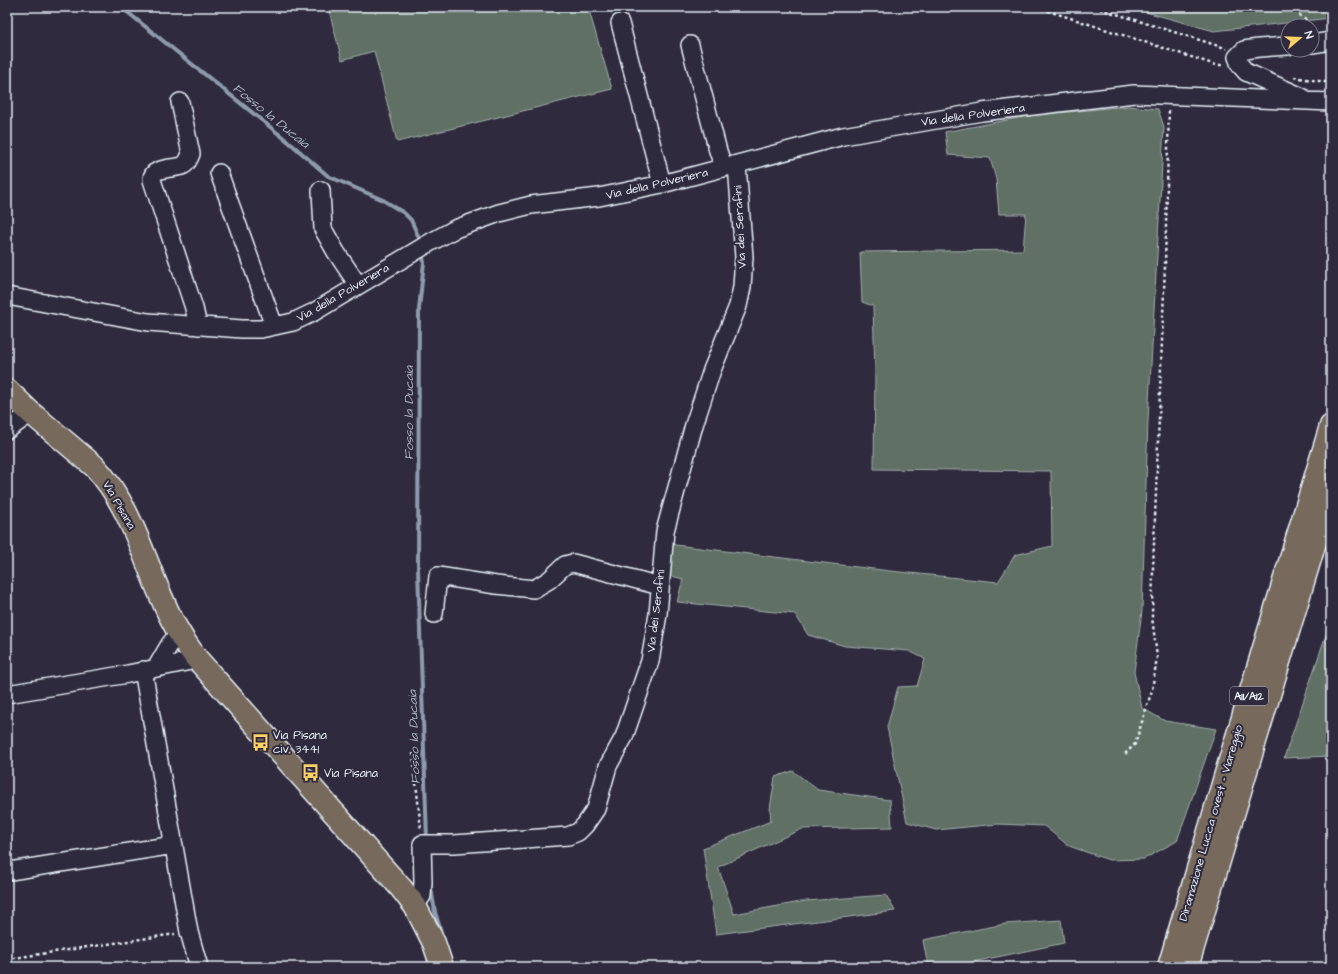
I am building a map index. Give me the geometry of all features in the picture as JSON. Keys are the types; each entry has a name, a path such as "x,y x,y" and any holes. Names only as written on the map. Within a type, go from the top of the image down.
{"main road":[{"name":"Via Pisana","path":"7,390 30,413 102,474 114,491 131,522 170,616 179,633 197,659 401,888 415,906 434,943 442,967"},
{"name":"Diramazione Lucca ovest - Viareggio","path":"1169,967 1331,426"},
{"name":"Diramazione Lucca ovest - Viareggio","path":"1187,967 1331,489"}],"street":[{"path":"620,23 662,184"},
{"path":"1320,43 1331,41"},
{"name":"Via dei Serafini","path":"428,844 454,844 568,836 578,832 596,809 608,766 624,737 650,661 658,614 665,531 690,440 712,370 738,306 742,287 744,256 730,166 718,151 690,45"},
{"path":"1280,47 1244,50 1238,61 1246,72 1312,101"},
{"name":"Via della Polveriera","path":"7,296 148,322 261,329 293,322 314,312 420,248 455,229 499,213 531,206 599,197 662,184 843,136 968,114 1134,94 1331,102"},
{"path":"180,102 191,154 189,160 183,166 154,173 152,180 194,308 198,326"},
{"path":"218,173 274,326"},
{"path":"321,190 323,228 336,252 358,286"},
{"path":"7,430 30,413"},
{"path":"434,614 438,576 496,585 534,588 549,580 565,565 574,564 660,586"},
{"path":"179,633 150,669 174,845 189,932 199,967"},
{"path":"7,694 150,669 197,659"},
{"path":"415,906 422,896 428,844"},
{"path":"10,871 174,845"}],"path":[{"path":"1036,7 1216,65 1238,61"},
{"path":"1094,7 1222,47 1238,61"},
{"path":"1290,7 1303,18"},
{"path":"1293,76 1331,83"},
{"path":"1125,754 1135,744 1152,690 1156,657 1152,617 1153,568 1166,265 1170,96"},
{"path":"413,753 428,844"},
{"path":"7,959 104,946 189,932"}],"green space":[{"path":"328,7 588,7 612,89 397,142 374,51 342,60"},
{"path":"1128,7 1331,7 1331,18 1320,19 1320,18 1280,18 1280,24 1214,31"},
{"path":"1128,106 1158,109 1164,127 1148,420 1142,611 1134,672 1142,708 1165,721 1216,729 1177,841 1144,859 1109,860 1069,846 1044,826 998,824 936,830 907,822 887,727 898,687 917,686 925,659 909,651 845,646 808,635 795,614 677,602 683,579 664,574 667,544 890,571 998,582 1015,555 1052,546 1051,471 874,469 875,371 873,306 862,302 860,252 1023,250 1026,214 999,214 996,179 990,158 948,155 945,132 1028,116"},
{"path":"1331,620 1331,756 1284,758"},
{"path":"793,771 818,790 890,800 892,827 802,829 718,867 734,914 806,901 886,895 895,911 716,934 703,848 771,821 770,809 775,777"},
{"path":"1061,920 1064,943 949,967 928,967 923,940 1005,924"}],"waterway":[{"name":"Fosso la Ducaia","path":"121,7 290,143 328,176 383,200 404,213 411,220 420,243"},
{"name":"Fosso la Ducaia","path":"422,253 424,262 419,309 418,569 427,840"},
{"name":"Fosso la Ducaia","path":"430,882 435,912 443,938"}],"place":[{"name":"Via Pisana civ. 3441","path":"260,742"},
{"name":"Via Pisana","path":"311,773"}]}
